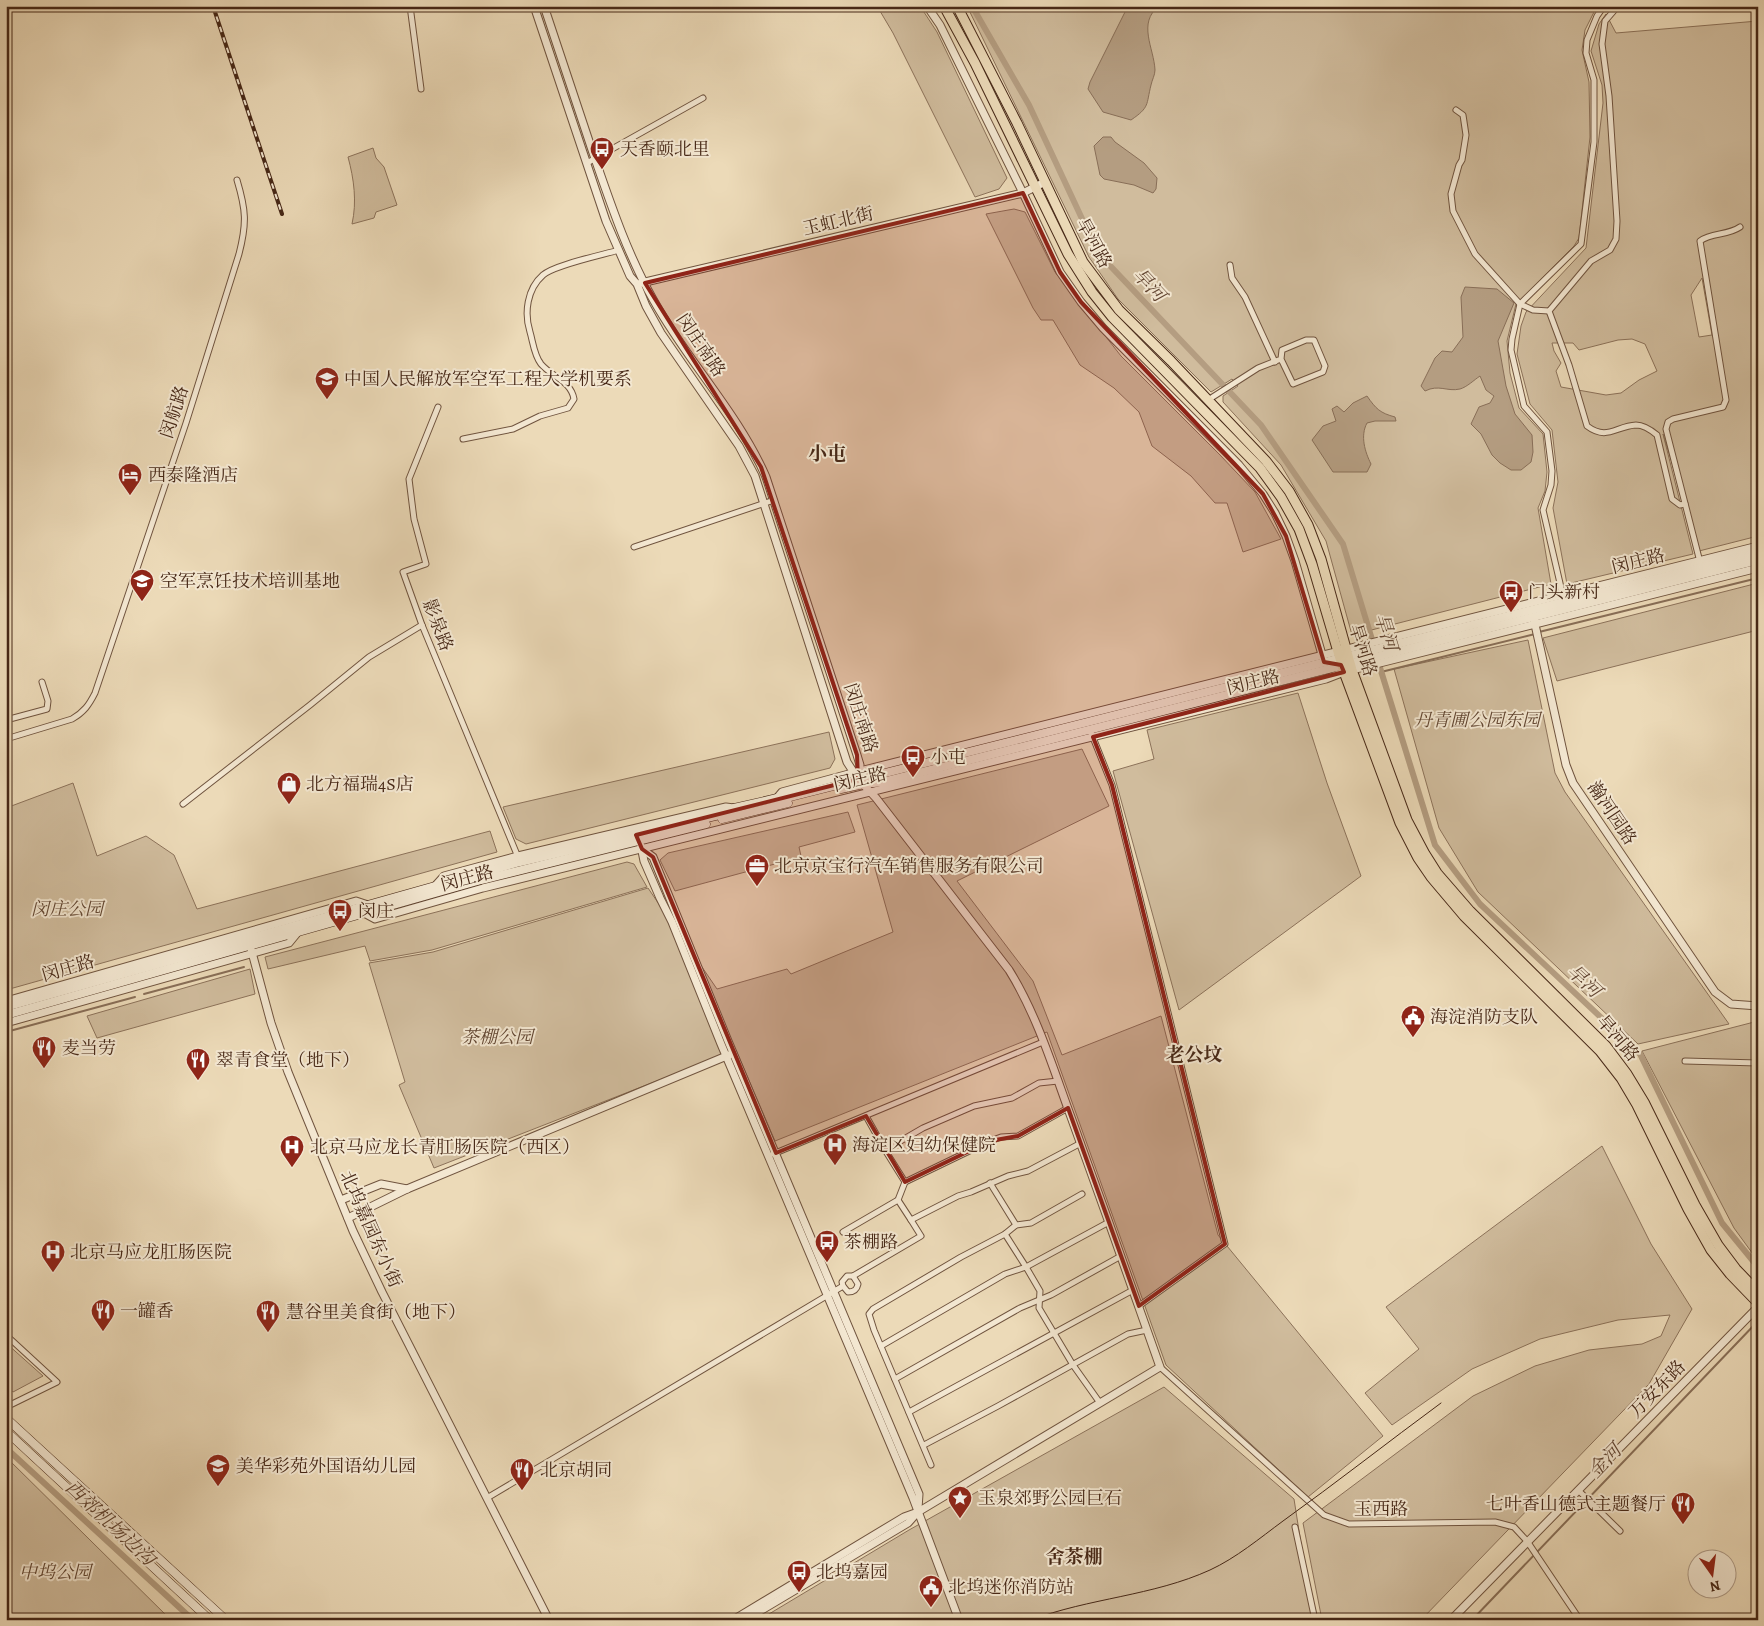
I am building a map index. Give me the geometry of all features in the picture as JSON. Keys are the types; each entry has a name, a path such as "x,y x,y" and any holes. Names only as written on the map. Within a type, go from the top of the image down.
{"main road":[{"name":"旱河路","path":"944,6 975,63 1034,187 1072,252 1092,292 1112,317 1260,468 1281,497 1300,529 1400,824 1414,850 1431,877 1464,916 1600,1051 1621,1078 1637,1105 1688,1209 1711,1250 1758,1305"},
{"name":"旱河路","path":"957,6 1045,182 1072,252 1119,310 1211,398 1266,461 1289,491 1308,525 1320,560 1344,661 1408,820 1416,838 1437,873 1470,911 1606,1046 1627,1074 1644,1102 1695,1205 1718,1245 1758,1292"},
{"name":"闵庄路","path":"1382,651 1564,598 1700,564 1758,553"},
{"name":"闵庄路","path":"1382,651 1535,627 1758,560"},
{"path":"1362,656 1382,651"},
{"name":"闵庄路","path":"6,1015 71,993 435,886 519,859 639,841 728,813 730,808 779,795 782,800 859,777 883,782 1091,733 1362,656"},
{"name":"闵庄路","path":"6,1007 251,949 298,932 364,913 481,880 639,841 859,777 1323,659 1344,661"},
{"path":"6,1418 226,1620"},
{"path":"6,1430 210,1620"}],"street":[{"path":"410,6 420,89"},
{"name":"闵庄南路","path":"534,6 588,163 606,222 630,276 637,284 661,334 739,446 755,476 847,762 859,777"},
{"name":"闵庄南路","path":"544,6 615,218 654,302 751,445 774,500 858,755 860,765 859,777"},
{"path":"927,6 940,25 1060,272 1081,302 1103,328 1240,465 1276,514 1286,536 1323,659"},
{"path":"1535,627 1564,598 1543,510 1551,485 1552,471 1547,432 1524,406 1511,350 1512,339 1520,304 1581,244 1594,142 1594,80 1586,53 1587,40 1597,16 1604,6"},
{"path":"1549,311 1591,261 1610,250 1616,239 1617,221 1609,96 1602,44 1605,21 1618,6"},
{"path":"588,163 703,98"},
{"path":"1456,110 1463,115 1466,135 1462,160 1451,194 1453,211 1475,254 1520,304 1533,310 1549,311"},
{"name":"闵航路","path":"6,738 72,719 82,713 96,693 186,423 239,254 244,234 245,219 244,204 237,180"},
{"name":"玉虹北街","path":"637,284 1023,193 1045,182"},
{"path":"1700,564 1666,429 1668,422 1673,419 1722,407 1726,400 1700,240 1705,237 1732,233 1740,228"},
{"path":"463,439 513,429 540,416 568,408 572,404 574,399 570,387 545,369 539,362 526,319 530,295 543,274 556,268 619,250"},
{"path":"1230,265 1232,278 1245,296 1275,362"},
{"path":"1549,311 1569,365 1587,426 1595,432 1603,434 1637,425 1648,428 1657,435 1672,498 1680,505 1685,504"},
{"path":"1306,340 1314,340 1325,366 1323,372 1294,384 1281,359 1282,350 1306,340"},
{"path":"1211,398 1258,368 1281,359"},
{"name":"影泉路","path":"438,407 408,479 414,519 426,564 403,572 422,625 519,859"},
{"path":"634,547 774,500"},
{"name":"闵庄路","path":"1700,564 1758,546"},
{"name":"闵庄路","path":"1535,627 1758,568"},
{"path":"183,804 369,657 422,625"},
{"name":"瀚河园路","path":"1535,627 1566,765 1573,783 1716,992 1731,1004 1758,1006"},
{"path":"1362,656 1382,651"},
{"name":"闵庄路","path":"639,841 884,789 1091,733 1326,679 1344,661 1362,656"},
{"path":"6,720 47,709 48,701 42,682"},
{"path":"1222,696 1240,700"},
{"path":"1091,733 1112,785 1225,1244 1138,1306"},
{"path":"733,1620 1160,1367 1068,1108 1022,990 1009,970 859,777"},
{"name":"闵庄路","path":"519,859 730,808"},
{"path":"639,841 653,857 730,1055 830,1294 919,1494 918,1512 960,1620"},
{"name":"北坞嘉园东小街","path":"251,949 271,1023 288,1072 348,1218 382,1292 549,1620"},
{"name":"闵庄路","path":"6,1001 71,993"},
{"name":"闵庄路","path":"6,1023 71,993"},
{"path":"772,1155 1043,1042"},
{"path":"348,1218 408,1189 730,1055"},
{"path":"1685,1061 1758,1063"},
{"path":"885,1150 923,1128 974,1106 1012,1098 1038,1083 1058,1081"},
{"path":"843,1232 898,1200 905,1182 990,1140 1018,1136 1068,1108"},
{"path":"866,1116 905,1182"},
{"path":"911,1220 958,1196 1008,1176 1028,1171 1080,1143"},
{"path":"990,1183 1016,1225"},
{"path":"341,1200 381,1184 408,1189"},
{"path":"931,1465 880,1346 869,1314 873,1309 961,1257 1005,1234 1016,1225 1031,1223 1082,1194"},
{"path":"487,1498 830,1294 842,1286 844,1279 853,1276 921,1236 898,1200"},
{"path":"880,1346 1005,1274 1026,1267 1109,1222"},
{"path":"1005,1234 1040,1291 1039,1308 1073,1365 1100,1403"},
{"path":"895,1379 1020,1308 1051,1295 1121,1256"},
{"path":"842,1286 848,1292 853,1292 858,1284 853,1276"},
{"path":"909,1412 1133,1290"},
{"name":"万安东路","path":"1451,1620 1758,1305"},
{"path":"924,1445 1128,1334 1147,1330"},
{"path":"6,1335 57,1382 6,1407"},
{"name":"玉西路","path":"1160,1367 1324,1515 1349,1524 1495,1522 1514,1527 1528,1541 1580,1620"},
{"path":"1578,1490 1620,1531"},
{"path":"745,1620 908,1523 918,1512"},
{"path":"1295,1527 1315,1620"}],"highlighted area":[{"path":"1023,193 1060,272 1081,302 1263,494 1286,536 1324,662 1341,665 1344,672 1093,737 1112,785 1225,1244 1139,1306 1068,1108 1018,1136 990,1141 905,1182 866,1116 776,1153 653,857 642,849 636,835 858,779 857,755 761,467 645,283"}],"green space":[{"path":"877,6 920,6 937,32 1007,178 999,189 975,197 893,33"},
{"path":"967,6 1597,6 1585,30 1582,50 1589,82 1590,137 1579,238 1574,246 1516,304 1507,341 1510,373 1519,408 1543,434 1547,472 1545,491 1538,508 1551,584 1352,635 1326,541 1281,465 1223,402 1223,396 1238,386 1232,379 1211,392 1118,299 1089,257"},
{"path":"1606,14 1616,33 1758,21 1758,536 1699,551 1663,434 1693,554 1567,584 1553,508 1558,482 1552,430 1530,404 1517,354 1521,326 1526,312 1586,248 1603,103 1602,85 1591,51 1599,24","holes":["1702,278 1712,335 1699,337 1691,295","1632,339 1645,344 1657,371 1639,380 1621,393 1606,395 1561,387 1556,371 1561,363 1552,343 1573,343 1579,350 1618,340"]},
{"path":"373,148 376,158 384,167 397,205 376,212 374,218 352,224 354,190 348,157"},
{"path":"1014,209 1025,212 1055,272 1121,356 1255,492 1281,539 1243,552 1227,503 1215,503 1191,476 1152,446 1139,412 1114,388 1080,365 1053,320 1041,320 1033,308 986,214"},
{"path":"1758,583 1758,630 1557,681 1543,638"},
{"name":"丹青圃公园东园","path":"1528,640 1555,773 1565,792 1729,1024 1638,1044 1478,892 1439,828 1394,669"},
{"path":"1298,693 1327,783 1361,876 1179,1010 1113,771 1154,759 1147,730"},
{"path":"829,732 835,759 830,768 526,844 516,839 503,807"},
{"name":"茶棚公园","path":"1082,749 1109,806 957,881 1033,981 1062,1055 1161,1016 1218,1235 1383,1436 1308,1497 1166,1365 1047,1032 775,1141 736,1050 434,1168 399,1085 405,1082 369,963 433,952 648,888 717,989 787,969 791,974 893,932 857,805"},
{"name":"闵庄公园","path":"73,783 97,856 146,836 174,855 197,909 490,831 497,852 6,990 6,808"},
{"path":"848,812 855,832 799,847 801,856 786,861 675,891 660,860 668,853"},
{"path":"627,862 634,864 647,887 432,950 370,961 365,946 268,969 265,957"},
{"path":"250,969 255,994 97,1038 87,1016"},
{"path":"1758,1021 1758,1261 1734,1228 1642,1051"},
{"path":"1602,1146 1651,1244 1692,1309 1649,1384 1421,1620 1322,1620 1303,1523 1473,1396 1535,1366 1589,1350 1642,1344 1661,1336 1670,1315 1618,1320 1540,1339 1472,1369 1392,1425 1365,1393 1419,1349 1386,1307"},
{"path":"6,1343 43,1376 13,1392 6,1385"},
{"path":"1164,1387 1294,1499 1313,1620 759,1620 909,1530"},
{"name":"中坞公园","path":"6,1457 171,1620 6,1620"}],"shaded area":[{"path":"1128,6 1159,6 1152,13 1148,28 1155,74 1146,105 1131,120 1103,112 1088,89"},
{"path":"1103,137 1111,137 1144,163 1157,178 1156,189 1153,193 1134,185 1104,179 1100,175 1094,146"},
{"path":"1465,287 1497,289 1514,303 1498,341 1506,386 1515,414 1532,435 1533,452 1531,462 1521,470 1511,470 1500,463 1492,455 1481,434 1471,424 1479,407 1490,403 1494,396 1486,390 1480,376 1460,389 1435,388 1425,391 1421,386 1435,358 1442,351 1452,352 1463,337 1461,297"},
{"path":"1367,396 1379,410 1395,417 1396,421 1367,423 1364,433 1364,444 1371,464 1367,472 1333,472 1312,440 1323,426 1336,421 1332,409 1337,406 1344,412 1353,403"}],"waterway":[{"name":"旱河","path":"972,6 1029,105 1098,253 1261,425 1343,544 1374,646"},
{"path":"1539,632 1758,578"},
{"path":"1381,672 1535,634"},
{"name":"旱河","path":"1377,658 1435,845 1480,904 1640,1054 1722,1223 1758,1267"},
{"path":"144,994 244,967"},
{"path":"6,1032 135,997"},
{"name":"金河","path":"1472,1620 1758,1321"},
{"name":"西郊机场边沟","path":"6,1448 193,1620"}],"tram line":[{"path":"1031,1620 1075,1607 1166,1586 1220,1565 1257,1541 1441,1403"}],"railway":[{"path":"213,6 282,214"}],"place":[{"name":"天香颐北里","path":"602,170"},
{"name":"中国人民解放军空军工程大学机要系","path":"327,400"},
{"name":"西泰隆酒店","path":"130,496"},
{"name":"空军烹饪技术培训基地","path":"142,602"},
{"name":"门头新村","path":"1511,613"},
{"name":"小屯","path":"913,778"},
{"name":"北方福瑞4S店","path":"289,805"},
{"name":"北京京宝行汽车销售服务有限公司","path":"757,887"},
{"name":"闵庄","path":"340,932"},
{"name":"海淀消防支队","path":"1413,1038"},
{"name":"麦当劳","path":"44,1069"},
{"name":"翠青食堂（地下）","path":"198,1081"},
{"name":"海淀区妇幼保健院","path":"835,1166"},
{"name":"北京马应龙长青肛肠医院（西区）","path":"292,1168"},
{"name":"茶棚路","path":"827,1263"},
{"name":"北京马应龙肛肠医院","path":"53,1273"},
{"name":"一罐香","path":"103,1332"},
{"name":"慧谷里美食街（地下）","path":"268,1333"},
{"name":"美华彩苑外国语幼儿园","path":"218,1487"},
{"name":"北京胡同","path":"522,1491"},
{"name":"玉泉郊野公园巨石","path":"960,1519"},
{"name":"七叶香山德式主题餐厅","path":"1683,1525"},
{"name":"北坞嘉园","path":"799,1593"},
{"name":"北坞迷你消防站","path":"931,1608"}],"district":[{"name":"小屯","path":"827,454"},
{"name":"老公坟","path":"1194,1055"},
{"name":"舍茶棚","path":"1074,1557"}]}
